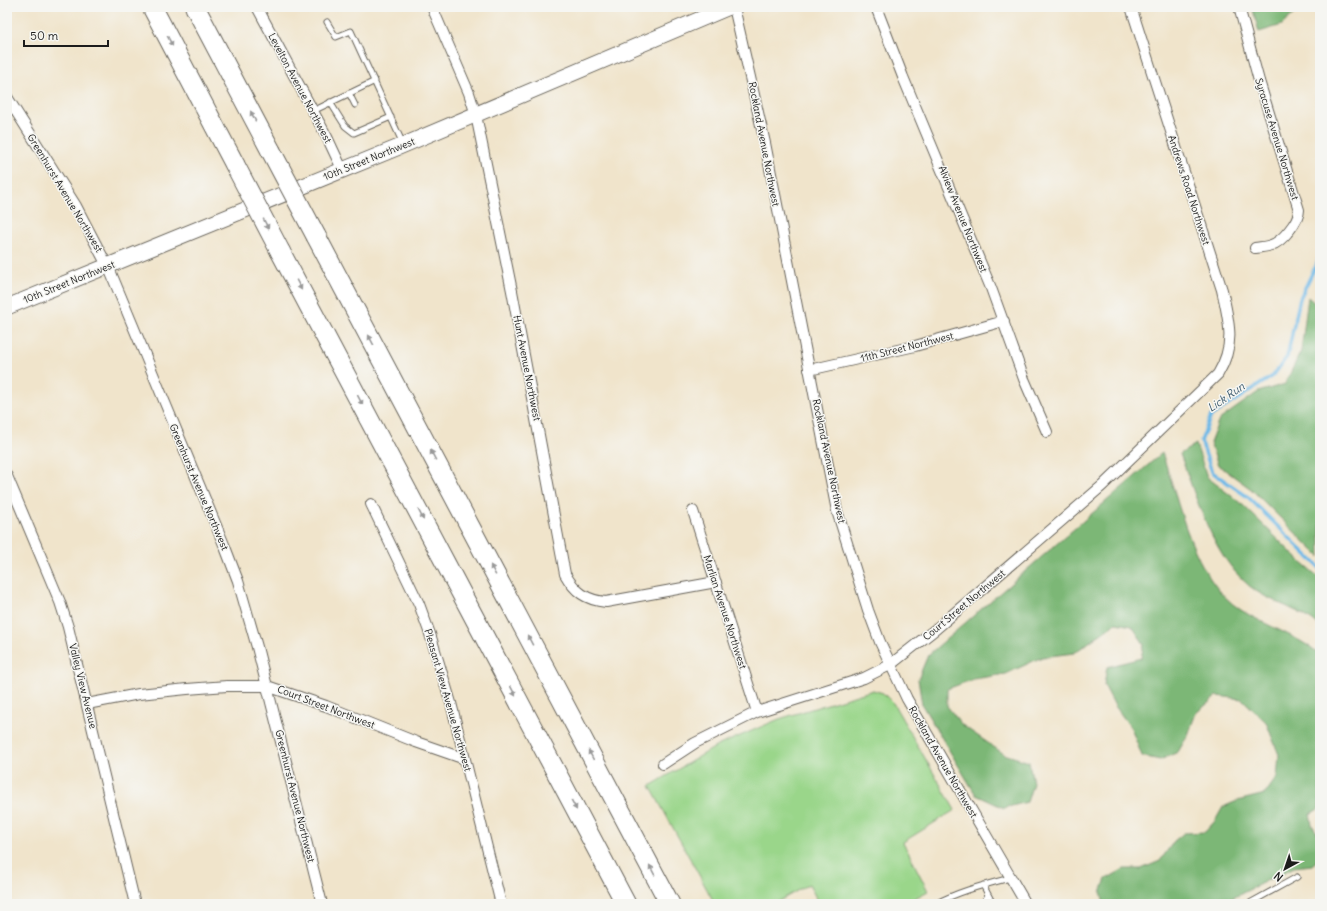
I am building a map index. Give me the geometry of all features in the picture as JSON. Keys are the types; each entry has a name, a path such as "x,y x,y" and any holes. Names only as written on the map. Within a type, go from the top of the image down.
{"highway":[{"path":"152,7 626,904"},
{"path":"195,7 670,904"}],"main road":[{"name":"10th Street Northwest","path":"7,307 476,115 729,7"}],"street":[{"name":"Levelton Avenue Northwest","path":"257,7 313,111 342,169"},
{"name":"Hunt Avenue Northwest","path":"432,7 469,93 476,115 512,291 565,574 571,586 579,593 596,601 606,602 716,582"},
{"name":"Rockland Avenue Northwest","path":"734,7 765,143 838,511 868,610 890,665 907,699 1026,904"},
{"name":"Alview Avenue Northwest","path":"876,7 903,78 1004,321 1024,379 1047,432"},
{"name":"Andrews Road Northwest","path":"1131,7 1222,290 1229,322 1230,348 1226,361 1218,374"},
{"name":"Syracuse Avenue Northwest","path":"1239,7 1258,81 1298,210 1296,221 1277,242 1272,245 1255,248"},
{"name":"Greenhurst Avenue Northwest","path":"7,98 76,206 108,265 232,567 267,686 322,904"},
{"name":"11th Street Northwest","path":"809,370 915,346 1004,321"},
{"name":"Court Street Northwest","path":"662,764 694,743 757,712 864,678 890,665 937,628 1102,486 1218,374"},
{"name":"Valley View Avenue","path":"7,476 60,602 70,635 135,904"},
{"name":"Pleasant View Avenue Northwest","path":"371,504 419,604 451,703 501,904"},
{"name":"Marlian Avenue Northwest","path":"693,511 757,712"},
{"name":"Court Street Northwest","path":"87,704 139,694 188,689 227,686 267,686 326,706 416,742 465,759"}],"lane":[{"path":"327,22 336,38 351,31 403,145"},
{"path":"313,111 375,81"},
{"path":"349,93 355,105"},
{"path":"330,102 345,126 354,133 366,126 391,117"},
{"path":"1248,904 1297,877"},
{"path":"935,904 983,885 1010,878"},
{"path":"983,885 993,904"},
{"path":"983,904 988,895"}],"green space":[{"path":"1252,7 1301,7 1282,25 1259,32"},
{"path":"1308,297 1320,308 1320,557 1251,489 1218,465 1210,443 1219,420 1258,392 1285,384 1301,351"},
{"path":"1196,444 1207,477 1243,505 1302,563 1320,578 1320,627 1305,616 1256,591 1241,579 1229,564 1218,547 1200,509 1180,454"},
{"path":"1162,453 1182,516 1199,559 1211,579 1224,596 1241,610 1301,641 1320,654 1320,808 1310,814 1312,825 1320,837 1320,858 1312,865 1294,867 1221,904 1104,904 1101,892 1106,879 1124,869 1141,869 1160,861 1174,841 1184,833 1205,832 1215,821 1223,807 1237,801 1265,794 1277,777 1279,755 1266,722 1242,699 1217,696 1196,713 1188,735 1178,752 1160,760 1142,756 1131,728 1115,706 1104,685 1107,667 1141,658 1144,644 1132,626 1116,623 1074,653 1042,657 1006,674 974,679 947,689 947,706 962,725 1004,754 1029,762 1033,783 1027,802 1004,808 976,795 922,705 918,679 928,655"},
{"path":"873,690 883,693 893,703 955,810 903,842 928,891 904,904 819,904 809,884 774,904 715,904 650,786 717,746 779,719"}],"waterway":[{"name":"Lick Run","path":"1320,257 1300,298 1287,357 1273,376 1211,416 1201,441 1212,472 1248,497 1320,568"}]}
